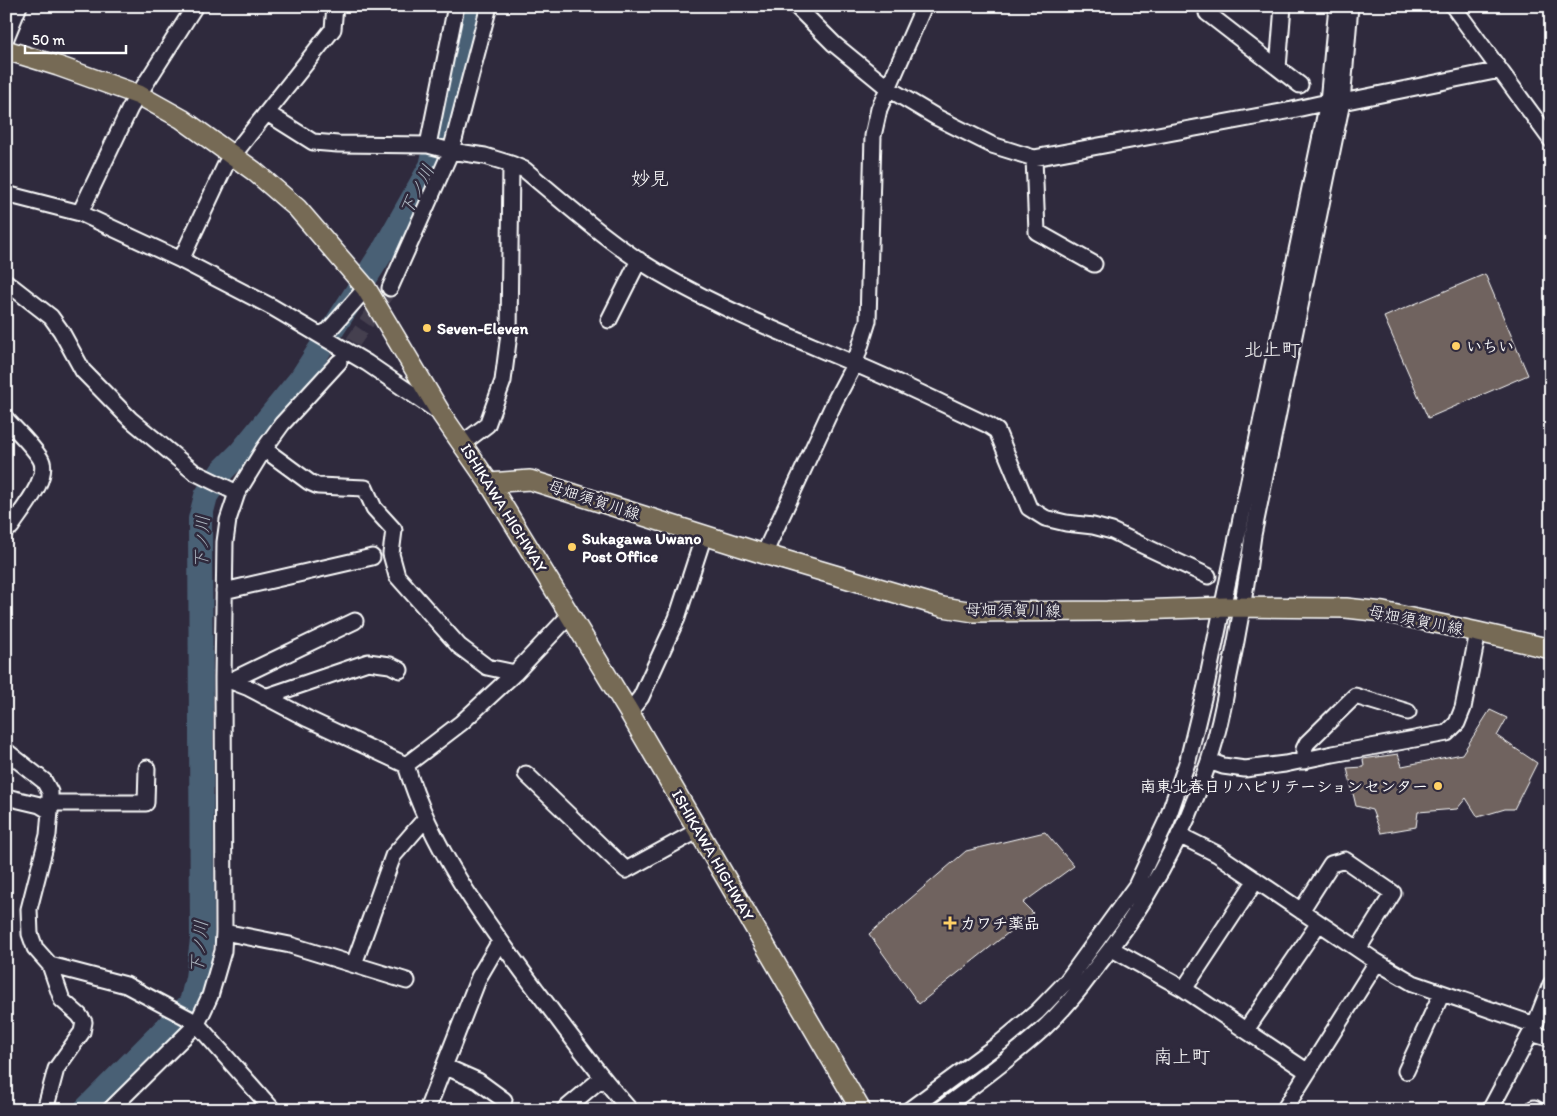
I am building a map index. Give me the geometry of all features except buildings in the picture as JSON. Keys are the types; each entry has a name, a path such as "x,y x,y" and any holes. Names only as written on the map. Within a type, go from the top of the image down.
{"main road":[{"name":"ISHIKAWA HIGHWAY","path":"6,50 58,66 139,95 182,119 254,171 297,208 366,288 442,415 489,483 629,712 861,1110"},
{"name":"母畑須賀川線","path":"489,483 530,480 764,554 943,607 974,612 1107,611 1231,607 1346,608 1383,612 1551,650"}],"street":[{"path":"6,38 19,6"},
{"path":"80,213 130,108 195,6"},
{"path":"181,260 226,164 333,29 335,6"},
{"path":"428,145 456,6"},
{"path":"390,288 451,151 489,6"},
{"path":"796,6 834,44 889,89 936,117 992,145 1034,158 1500,70"},
{"path":"764,554 835,401 855,364 868,321 872,136 880,109 924,6"},
{"path":"1208,6 1207,13 1300,85"},
{"path":"1278,68 1282,38 1283,6"},
{"path":"909,1110 1000,1043 1037,1012 1066,981 1136,886 1167,820 1188,760 1206,686 1220,654 1231,607 1335,102 1337,6"},
{"path":"940,1110 987,1076 1044,1027 1078,991 1112,948 1146,898 1179,834 1209,761 1220,723 1231,607 1253,535 1335,102 1350,6"},
{"path":"1453,6 1551,140"},
{"path":"267,113 313,142 428,145 451,151 485,156 525,170 610,240 639,260 735,313 855,364 988,425 997,431 1029,508 1045,518 1112,531 1208,576"},
{"path":"1034,158 1037,232 1094,264"},
{"path":"463,444 487,425 503,381 509,334 511,164"},
{"path":"6,194 80,213 181,260 272,307 368,363 442,415"},
{"path":"609,320 639,260"},
{"path":"6,282 51,317 62,331 83,371 130,419 194,472 237,493"},
{"path":"320,335 329,330 366,288"},
{"path":"110,1110 193,1021 210,996 222,951 224,932 227,680 224,591 225,542 228,520 237,493 264,449 282,424 339,362"},
{"path":"6,419 41,459 44,468 42,480 11,527"},
{"path":"264,449 309,482 318,486 365,488 374,508 394,530 391,554 397,576 460,646 487,667 515,673"},
{"path":"629,712 641,697 676,618 704,535"},
{"path":"224,591 372,557"},
{"path":"406,765 461,722 515,673 570,615"},
{"path":"227,680 355,621"},
{"path":"1209,761 1223,766 1245,769 1304,761 1447,733 1457,723 1463,708 1478,632"},
{"path":"265,696 368,662 390,665 400,670"},
{"path":"227,680 249,688 308,719 406,765 415,794 448,862 500,941 602,1078 630,1110"},
{"path":"1304,761 1306,743 1355,696 1408,712"},
{"path":"6,751 44,781 50,792 48,835 29,909 30,934 35,948 50,965 62,1000 84,1022 82,1032 56,1069 45,1110"},
{"path":"6,797 50,807 146,803 147,768"},
{"path":"526,774 626,870 699,830"},
{"path":"354,964 393,856 426,818"},
{"path":"1179,834 1217,854 1377,962 1413,983 1533,1029 1551,1039"},
{"path":"1301,911 1331,864 1345,860 1393,893 1358,949"},
{"path":"1184,989 1256,880"},
{"path":"1246,1030 1319,923"},
{"path":"224,932 290,945 407,980"},
{"path":"428,1110 479,977 500,941"},
{"path":"1112,948 1184,989 1308,1072"},
{"path":"1284,1110 1377,962"},
{"path":"50,965 126,985 193,1021 273,1110"},
{"path":"1490,1110 1533,1029 1551,984"},
{"path":"1406,1071 1442,993"},
{"path":"444,1066 478,1081 504,1100"},
{"path":"564,1110 602,1078"}],"waterway":[{"name":"下ノ川","path":"85,1110 191,1003 197,978 202,940 200,519 206,496 222,471 240,453 302,377 386,246 431,166 469,6"}],"tunnel":[{"path":"340,361 390,288"}],"place":[{"name":"Seven-Eleven","path":"427,328"},
{"name":"いちい","path":"1456,346"},
{"name":"Sukagawa Uwano Post Office","path":"572,547"},
{"name":"南東北春日リハビリテーションセンター","path":"1438,786"},
{"name":"カワチ薬品","path":"950,923"}],"district":[{"name":"妙見","path":"650,178"},
{"name":"北上町","path":"1272,349"},
{"name":"南上町","path":"1182,1056"}]}
